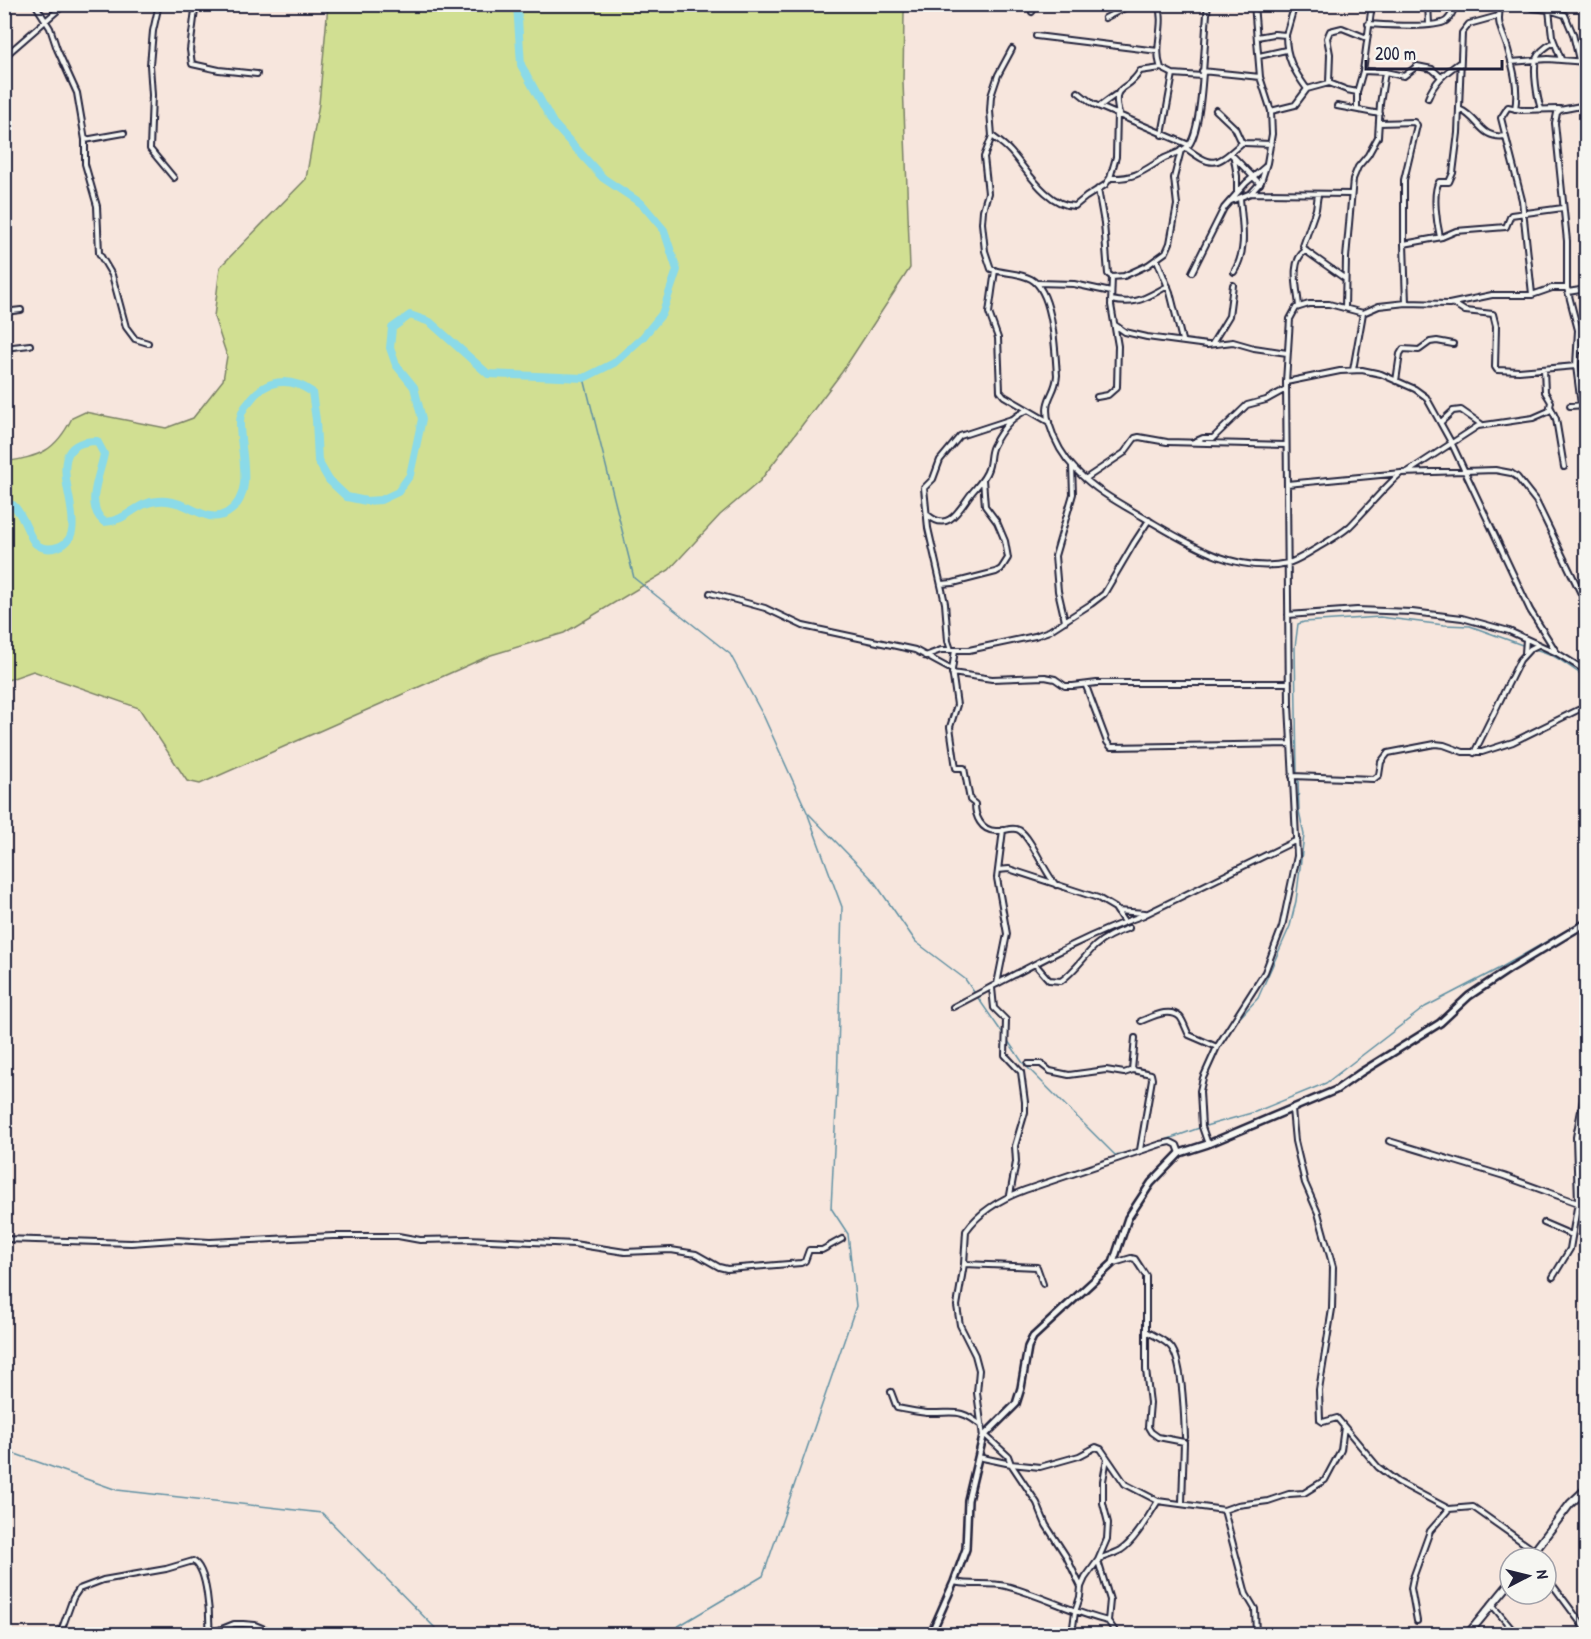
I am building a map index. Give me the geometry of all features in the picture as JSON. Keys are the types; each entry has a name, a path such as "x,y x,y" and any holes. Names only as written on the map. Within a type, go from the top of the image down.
{"main road":[{"path":"1539,1546 1570,1504 1587,1489"},
{"path":"1468,1635 1498,1598"}],"street":[{"path":"34,4 51,28 57,49 77,93 85,140 85,164 97,206 99,253 112,275 126,327 135,339 148,343"},
{"path":"4,57 65,4"},
{"path":"159,4 153,31 150,65 152,95 150,149 174,178"},
{"path":"183,4 192,6 195,10 190,50 192,64 257,74"},
{"path":"1032,12 1037,4"},
{"path":"1105,18 1133,4"},
{"path":"1158,4 1160,12 1158,51 1161,68"},
{"path":"1112,277 1124,276 1157,260 1166,252 1171,238 1177,205 1174,178 1185,148 1195,130 1208,4"},
{"path":"1251,193 1260,184 1267,166 1272,134 1271,111 1260,77 1254,4"},
{"path":"1296,4 1286,35 1286,50 1292,65 1308,89"},
{"path":"1428,4 1429,24"},
{"path":"1368,24 1444,22 1456,4"},
{"path":"1501,4 1498,16 1499,26 1518,90 1515,109"},
{"path":"1356,108 1356,92 1363,71 1372,5"},
{"path":"1532,8 1549,10 1567,17 1579,60"},
{"path":"1549,10 1554,42 1562,60"},
{"path":"1440,237 1436,211 1437,186 1439,182 1449,182 1452,178 1459,109 1462,33 1465,27 1482,19 1498,16"},
{"path":"1329,83 1330,54 1327,38 1330,31 1342,28 1366,38"},
{"path":"1257,37 1274,34 1286,35"},
{"path":"1036,36 1158,51"},
{"path":"1541,109 1537,93 1536,59 1543,49 1554,42"},
{"path":"1011,49 991,96 992,136 984,156 988,193 982,217 989,266 995,270 1016,273 1037,283 1074,284 1111,292"},
{"path":"1259,56 1286,50"},
{"path":"1511,62 1536,59 1587,62"},
{"path":"1428,98 1431,89 1441,77 1460,63"},
{"path":"1363,71 1404,76 1417,66 1432,69 1441,77"},
{"path":"1099,107 1131,82 1140,71 1161,68 1173,74 1260,77"},
{"path":"1345,308 1351,194 1355,173 1375,142 1385,72"},
{"path":"1162,135 1173,74"},
{"path":"1271,111 1295,105 1308,89 1329,83 1356,92"},
{"path":"1078,92 1089,102 1162,135 1207,162 1232,155 1243,142"},
{"path":"992,136 1010,150 1037,184 1058,201 1068,206 1076,206 1105,185 1110,178 1116,157 1118,114 1116,94"},
{"path":"1532,295 1526,254 1524,213 1502,115 1508,107 1560,110 1587,105"},
{"path":"1337,106 1380,114"},
{"path":"1459,109 1472,116 1487,134 1497,137 1506,136"},
{"path":"1216,110 1235,128 1243,142 1270,144"},
{"path":"1560,110 1556,117 1555,132 1567,250 1567,290 1577,326 1576,366 1584,405 1570,406"},
{"path":"1379,123 1414,122 1416,125 1414,143 1404,180 1406,303"},
{"path":"85,140 124,133"},
{"path":"1110,178 1137,175 1185,148"},
{"path":"1232,155 1260,184"},
{"path":"1232,155 1237,176 1244,244 1234,272"},
{"path":"1238,196 1252,177 1267,166"},
{"path":"1097,397 1108,396 1117,387 1118,346 1111,300 1112,277 1107,271 1104,223 1098,189"},
{"path":"1192,272 1224,208 1238,196 1251,193 1351,194"},
{"path":"1318,194 1316,209 1304,240 1304,246 1306,251 1345,279"},
{"path":"1404,244 1462,230 1506,227 1510,215 1563,208"},
{"path":"1299,307 1296,267 1300,255 1306,251"},
{"path":"1157,260 1168,286 1182,340"},
{"path":"995,270 989,313 998,338 1000,391 1004,396 1049,422"},
{"path":"1037,283 1044,293 1051,315 1056,364 1057,381 1047,404 1049,422 1056,440 1072,466 1102,494 1183,541 1230,560 1249,564 1288,563 1348,527 1403,474 1452,444 1471,429 1482,425 1533,418 1546,413 1551,407"},
{"path":"1212,344 1229,316 1233,285"},
{"path":"1111,300 1123,303 1138,302 1168,286"},
{"path":"1208,1144 1202,1127 1200,1091 1203,1078 1217,1047 1260,981 1272,957 1291,892 1297,856 1290,744 1288,615 1286,382 1290,319 1294,310 1299,307 1318,303 1363,313 1379,306 1406,303 1454,304 1492,295 1532,295 1552,288 1587,289"},
{"path":"1454,304 1465,311 1493,314 1497,370 1519,371 1576,366"},
{"path":"4,312 21,310"},
{"path":"1353,370 1363,313"},
{"path":"1115,325 1133,334 1212,344 1233,342 1260,350 1287,353"},
{"path":"1395,381 1403,349 1419,350 1430,342 1437,341 1453,344"},
{"path":"4,348 30,345"},
{"path":"1577,350 1587,350"},
{"path":"1544,369 1545,392 1556,419 1564,468"},
{"path":"1286,382 1353,370 1381,374 1426,396 1452,444 1530,610 1557,653"},
{"path":"1193,443 1203,438 1213,438 1247,405 1266,400 1286,388"},
{"path":"1028,410 1012,419 960,436 940,460 933,479 924,488 929,533 947,615 948,641 953,650 952,672 957,705 950,728 956,768 964,768 970,800 975,804 979,821 983,826 994,831 1015,828 1026,836 1047,874 1056,885"},
{"path":"1441,422 1453,411 1461,410 1482,425"},
{"path":"929,533 936,524 955,516 983,478 988,469 991,448 1012,419"},
{"path":"1085,478 1124,453 1137,437 1167,442 1286,445"},
{"path":"1065,621 1058,591 1055,556 1073,494 1072,466"},
{"path":"1287,484 1464,471 1511,473 1522,482 1536,501 1587,604"},
{"path":"941,584 965,581 996,572 1001,569 1008,558 1005,541 997,522 985,506 983,478"},
{"path":"927,514 936,524"},
{"path":"925,656 936,651 969,650 1049,631 1104,594 1149,520"},
{"path":"710,593 765,608 803,626 915,650 952,672 992,679 1045,677 1055,679 1065,686 1106,683 1289,684"},
{"path":"1288,615 1357,610 1412,612 1462,618 1493,625 1557,653 1587,671"},
{"path":"1525,654 1526,639"},
{"path":"1474,753 1525,654 1530,648 1539,645"},
{"path":"1086,686 1107,742 1111,747 1290,744"},
{"path":"1292,776 1374,779 1379,776 1381,762 1388,753 1425,745 1444,745 1463,752 1474,753 1506,745 1587,706"},
{"path":"997,984 1007,934 998,886 1003,830"},
{"path":"953,1007 1035,964 1124,922 1149,913 1297,840"},
{"path":"998,870 1009,869 1098,898 1117,911 1124,922"},
{"path":"1117,911 1149,913"},
{"path":"1113,1263 1128,1218 1151,1183 1180,1153 1208,1144 1336,1090 1440,1023 1469,996 1511,968 1587,923"},
{"path":"1035,964 1049,980 1061,981 1096,945 1129,928"},
{"path":"992,988 994,1008 1006,1020 1005,1055 1021,1072 1025,1095 1024,1112 1015,1146 1016,1162 1010,1195"},
{"path":"1141,1021 1166,1013 1174,1014 1181,1018 1189,1035 1217,1047"},
{"path":"1132,1070 1135,1038"},
{"path":"1028,1064 1041,1064 1050,1071 1069,1076 1094,1071 1124,1073 1132,1070 1149,1073 1152,1077 1140,1150"},
{"path":"1553,1277 1570,1249 1578,1202 1576,1137 1587,1084"},
{"path":"1292,1109 1295,1141 1305,1183 1318,1213 1333,1267 1332,1309 1319,1390 1320,1420 1323,1422 1337,1418 1378,1467 1398,1482 1449,1509 1473,1508 1528,1546"},
{"path":"1389,1141 1504,1176 1587,1206"},
{"path":"1081,1587 1066,1556 1048,1530 1037,1503 1008,1456 984,1436 977,1393 978,1362 961,1329 957,1306 964,1264 966,1231 989,1209 1010,1195 1140,1150 1171,1142 1177,1145 1180,1153"},
{"path":"1544,1223 1572,1235"},
{"path":"4,1239 131,1243 175,1240 210,1242 333,1236 398,1236 420,1240 468,1239 574,1244 625,1252 672,1250 696,1254 727,1269 795,1265 805,1260 809,1250 822,1250 842,1239"},
{"path":"931,1635 966,1549 966,1514 977,1457 984,1436 1016,1404 1028,1347 1033,1337 1113,1263 1131,1258 1135,1259 1145,1274 1146,1370 1150,1403 1148,1427 1158,1437 1184,1442 1182,1503"},
{"path":"964,1264 1037,1267 1043,1284"},
{"path":"1146,1331 1168,1343 1174,1352 1180,1370 1185,1437"},
{"path":"891,1392 897,1408 926,1413 945,1411 964,1414 982,1426"},
{"path":"977,1457 1011,1464 1045,1466 1079,1456 1096,1447 1101,1449 1125,1484 1158,1501 1224,1510 1289,1494 1304,1493 1325,1480 1341,1450 1344,1426"},
{"path":"1072,1635 1075,1612 1084,1578 1098,1559 1108,1530 1103,1495 1107,1457"},
{"path":"1098,1559 1124,1548 1158,1501"},
{"path":"1417,1621 1411,1588 1422,1548 1430,1531 1449,1509"},
{"path":"1224,1510 1246,1594 1255,1609 1256,1635"},
{"path":"1098,1559 1110,1600 1108,1621 1117,1635"},
{"path":"60,1635 73,1598 79,1589 103,1580 166,1569 193,1561 198,1564 207,1592 210,1616 208,1634 234,1624 243,1624 255,1625 274,1633 301,1635"},
{"path":"954,1582 1004,1586 1051,1600 1075,1612 1108,1621"},
{"path":"1558,1592 1587,1630"},
{"path":"1492,1605 1516,1635"}],"green space":[{"path":"328,5 908,5 904,13 903,82 910,268 842,372 760,481 720,515 669,570 564,633 491,655 200,784 187,781 139,708 33,671 5,681 5,462 37,454 53,445 72,418 85,412 166,428 193,418 223,380 227,356 214,317 220,267 306,179 319,104"}],"waterway":[{"path":"4,507 13,505 33,541 38,545 54,548 68,541 73,527 65,472 67,456 77,445 97,441 104,454 94,499 98,515 104,522 119,518 150,502 160,501 180,504 209,516 221,516 236,505 242,495 244,471 240,422 245,406 262,388 278,382 295,384 312,392 318,461 329,480 347,497 366,501 381,500 398,492 410,475 422,419 414,387 396,365 390,348 392,328 410,315 430,322 488,374 584,378 614,363 643,337 662,314 677,270 664,230 642,204 603,178 553,123 521,65 517,4"},
{"path":"584,378 634,578 730,654 764,717 807,812 873,880 916,942 965,979 1005,1037"},
{"path":"1297,774 1295,647 1298,624 1380,617 1470,626 1525,646"},
{"path":"1533,649 1554,657 1586,678"},
{"path":"1233,1025 1258,998 1290,926 1296,901 1304,835 1299,811 1298,779"},
{"path":"665,1634 763,1576 856,1306 848,1234 831,1208 842,907 808,815"},
{"path":"1143,1148 1202,1127 1255,1112 1326,1083 1425,1007 1502,967 1586,919"},
{"path":"1008,1041 1023,1063 1115,1155 1138,1150"},
{"path":"4,1450 117,1490 322,1513 441,1634"}]}
